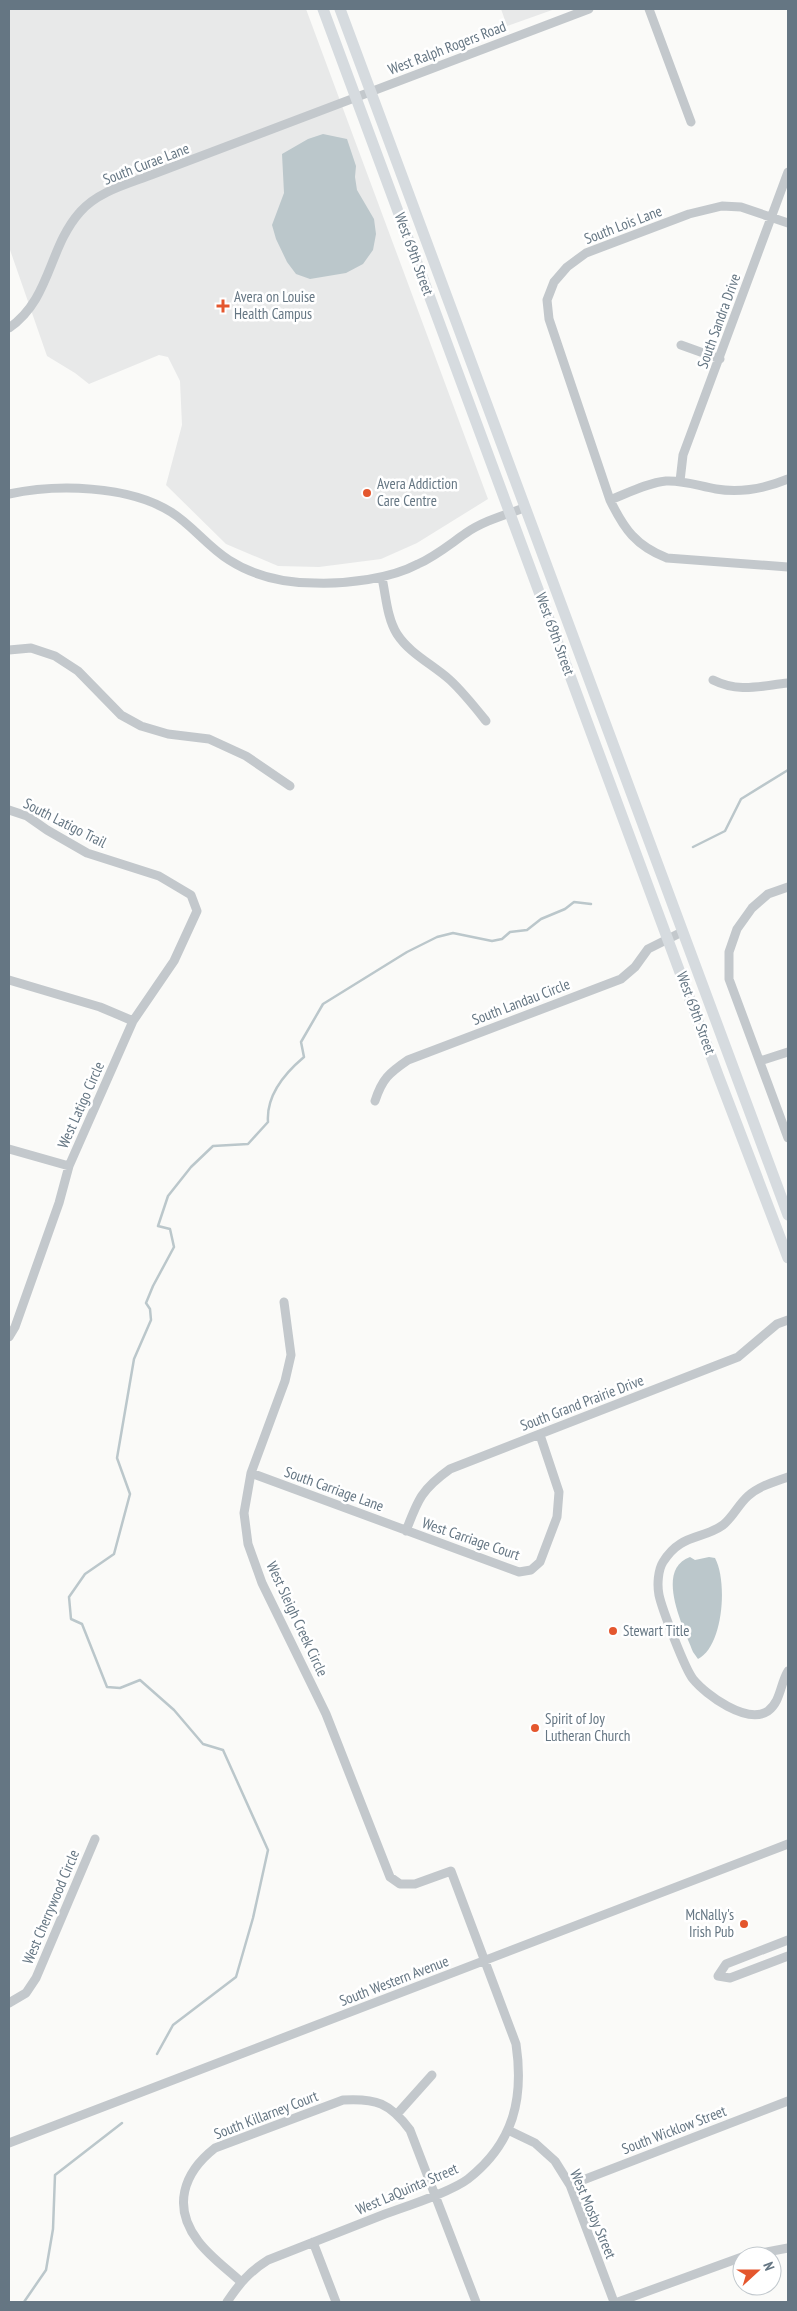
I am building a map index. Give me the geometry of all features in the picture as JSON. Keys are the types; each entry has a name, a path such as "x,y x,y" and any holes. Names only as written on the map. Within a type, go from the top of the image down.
{"main road":[{"name":"West 69th Street","path":"323,9 718,1075 788,1258"},
{"name":"West 69th Street","path":"340,9 788,1215"},
{"path":"718,1075 734,1069"}],"street":[{"name":"West Ralph Rogers Road","path":"356,98 589,9"},
{"path":"649,9 691,122"},
{"name":"South Curae Lane","path":"9,328 20,320 37,300 60,242 80,212 96,199 151,175 356,98"},
{"name":"South Sandra Drive","path":"680,481 683,455 788,172"},
{"name":"South Lois Lane","path":"788,223 741,207 722,206 689,214 586,253 567,267 554,282 548,300 549,319 610,500 622,524 636,540 652,552 667,558 788,567"},
{"path":"682,345 720,359"},
{"path":"610,500 651,484 680,481 718,489 736,490 757,489 788,479"},
{"path":"9,494 30,489 80,488 137,496 170,512 228,560 271,578 316,583 382,578 417,565 442,551 466,532 524,508"},
{"path":"382,578 390,618 397,633 410,650 449,679 486,721"},
{"path":"9,650 31,648 55,656 78,671 121,715 140,726 168,734 210,739 246,756 290,786"},
{"path":"712,680 727,687 741,689 788,683"},
{"name":"South Latigo Trail","path":"9,810 27,816 87,853 159,876 191,895"},
{"path":"788,887 768,894 752,908 737,929 729,952 729,979 788,1138"},
{"name":"West Latigo Circle","path":"9,1337 15,1327 59,1203 69,1166 133,1021 174,961 191,927 197,911 191,895"},
{"name":"South Landau Circle","path":"375,1101 381,1083 390,1073 408,1060 621,979 635,967 648,949 682,932"},
{"path":"9,980 100,1007 133,1021"},
{"path":"760,1061 788,1052"},
{"path":"9,1148 69,1166"},
{"name":"West Sleigh Creek Circle","path":"284,1302 291,1355 285,1381 252,1473 244,1512 248,1544 262,1583 326,1714 390,1877 400,1884 415,1884 451,1871"},
{"name":"South Grand Prairie Drive","path":"406,1531 419,1498 432,1483 450,1469 738,1358 777,1324 788,1320"},
{"name":"West Carriage Court","path":"406,1531 519,1572 530,1570 540,1562 557,1517 559,1492 540,1435"},
{"name":"South Carriage Lane","path":"252,1473 406,1531"},
{"path":"788,1477 763,1486 747,1497 734,1515 721,1526 689,1538 674,1548 662,1563 658,1578 659,1595 683,1660 692,1678 707,1693 726,1706 747,1714 756,1715 767,1711 777,1701 788,1671"},
{"name":"West Cherrywood Circle","path":"9,2003 26,1992 36,1978 95,1839"},
{"name":"South Western Avenue","path":"9,2143 788,1844"},
{"name":"West LaQuinta Street","path":"227,2302 240,2281 268,2260 436,2195 467,2180 500,2146 508,2130 519,2097 520,2071 516,2044 451,1871"},
{"path":"788,1940 726,1964 718,1976 730,1978 788,1956"},
{"path":"398,2113 432,2075"},
{"name":"South Killarney Court","path":"240,2281 199,2243 187,2225 183,2210 184,2188 201,2159 215,2148 343,2100 364,2099 383,2103 398,2113 410,2130 476,2302"},
{"name":"South Wicklow Street","path":"570,2185 788,2101"},
{"name":"West Mosby Street","path":"508,2130 535,2143 555,2161 570,2185 614,2302"},
{"path":"313,2242 336,2302"},
{"path":"618,2302 732,2261"}],"shaded area":[{"name":"Avera on Louise Health Campus","path":"9,9 306,9 488,499 417,543 381,559 319,567 278,566 226,544 166,485 182,425 180,381 168,357 159,355 89,384 47,356 9,247"},
{"path":"501,9 555,9 507,26"},
{"path":"323,134 347,139 356,166 357,190 374,219 376,234 373,250 363,264 346,273 310,279 296,274 287,262 276,239 272,225 284,193 282,154 308,139"},
{"path":"690,1557 695,1560 709,1557 715,1558 721,1582 721,1613 718,1628 713,1642 698,1659 693,1652 679,1615 673,1586 674,1574 679,1564"}],"waterway":[{"path":"693,847 725,831 741,799 788,770"},
{"path":"157,2054 173,2025 236,1977 253,1918 268,1850 223,1750 203,1744 174,1710 140,1680 120,1688 107,1687 82,1624 71,1619 69,1597 85,1574 114,1554 130,1494 117,1458 134,1359 151,1320 150,1309 146,1303 174,1247 170,1229 158,1226 168,1196 191,1167 213,1146 248,1144 268,1122 270,1103 278,1085 304,1057 301,1042 323,1004 407,952 437,937 453,933 492,941 502,939 510,932 527,930 541,919 565,909 574,902 591,904"},
{"path":"24,2302 46,2270 53,2229 55,2175 122,2123"}],"place":[{"name":"Avera on Louise Health Campus","path":"223,306"},
{"name":"Avera Addiction Care Centre","path":"367,493"},
{"name":"Stewart Title","path":"613,1631"},
{"name":"Spirit of Joy Lutheran Church","path":"535,1728"},
{"name":"McNally's Irish Pub","path":"744,1924"}]}
